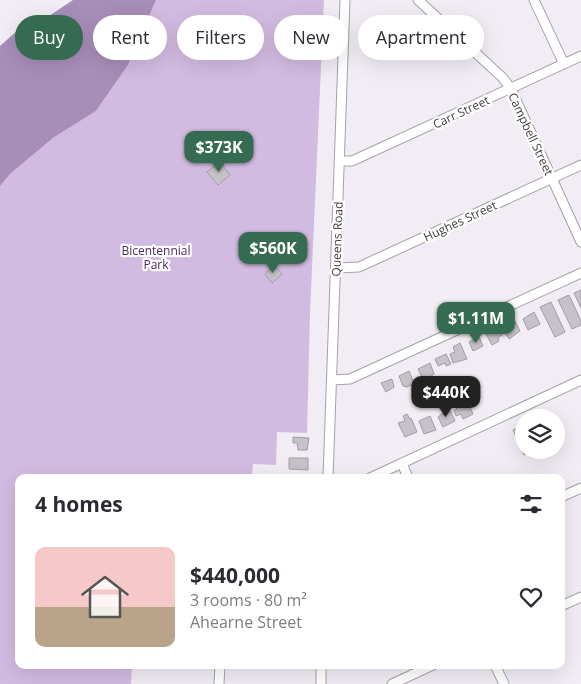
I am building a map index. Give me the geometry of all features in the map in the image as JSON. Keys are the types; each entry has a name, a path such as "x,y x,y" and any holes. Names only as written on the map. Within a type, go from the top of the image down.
{"street":[{"name":"Queens Road","path":"328,474 346,0"},
{"name":"Campbell Street","path":"418,0 503,78 511,89 581,242"},
{"path":"534,0 564,64"},
{"name":"Carr Street","path":"339,161 352,161 581,56"},
{"name":"Hughes Street","path":"336,268 359,267 581,165"},
{"path":"332,380 350,379 581,273"},
{"path":"379,474 581,380"},
{"path":"402,463 406,474"},
{"path":"565,495 581,488"},
{"path":"565,604 581,597"},
{"path":"219,684 220,669"},
{"path":"321,669 321,684"},
{"path":"392,684 424,669"},
{"path":"497,669 504,684"}],"green space":[{"name":"Bicentennial Park","path":"156,0 324,0 323,15 274,15 274,60 321,60 310,313 307,433 277,432 276,465 253,464 252,474 15,474 15,669 132,669 131,684 0,684 0,186 10,174 53,138 96,111 130,60 167,60 167,15 150,15"}],"shaded area":[{"path":"73,0 156,0 150,15 93,15 93,60 130,60 128,65 96,111 53,138 10,174 0,186 0,46 15,33 15,60 83,60 83,15 50,15"}],"building":[{"path":"220,162 230,175 218,185 207,172"},
{"path":"274,265 282,274 272,283 265,274"},
{"path":"581,290 581,308 574,293"},
{"path":"569,295 581,321 581,325 572,329 558,300"},
{"path":"551,302 565,332 555,337 540,307"},
{"path":"534,312 540,324 528,330 523,319"},
{"path":"515,321 520,331 509,339 503,328"},
{"path":"498,329 502,335 498,338 499,341 492,345 486,334"},
{"path":"479,337 483,346 473,351 469,342"},
{"path":"460,343 467,359 453,363 450,354 455,352 453,347"},
{"path":"446,354 451,364 446,366 445,363 438,366 435,359"},
{"path":"430,363 434,374 430,377 422,377 418,369"},
{"path":"409,371 414,383 407,387 403,386 399,376"},
{"path":"392,379 394,387 386,392 381,383"},
{"path":"467,401 473,414 463,419 461,414 456,416 454,411 458,407 457,404"},
{"path":"447,410 451,412 455,421 443,427 438,417"},
{"path":"407,414 411,418 417,432 405,437 398,423 405,421 403,416"},
{"path":"430,416 436,430 424,434 419,421"},
{"path":"293,437 309,438 307,450 298,450 297,443 293,443"},
{"path":"289,458 308,458 308,470 289,469"}]}
